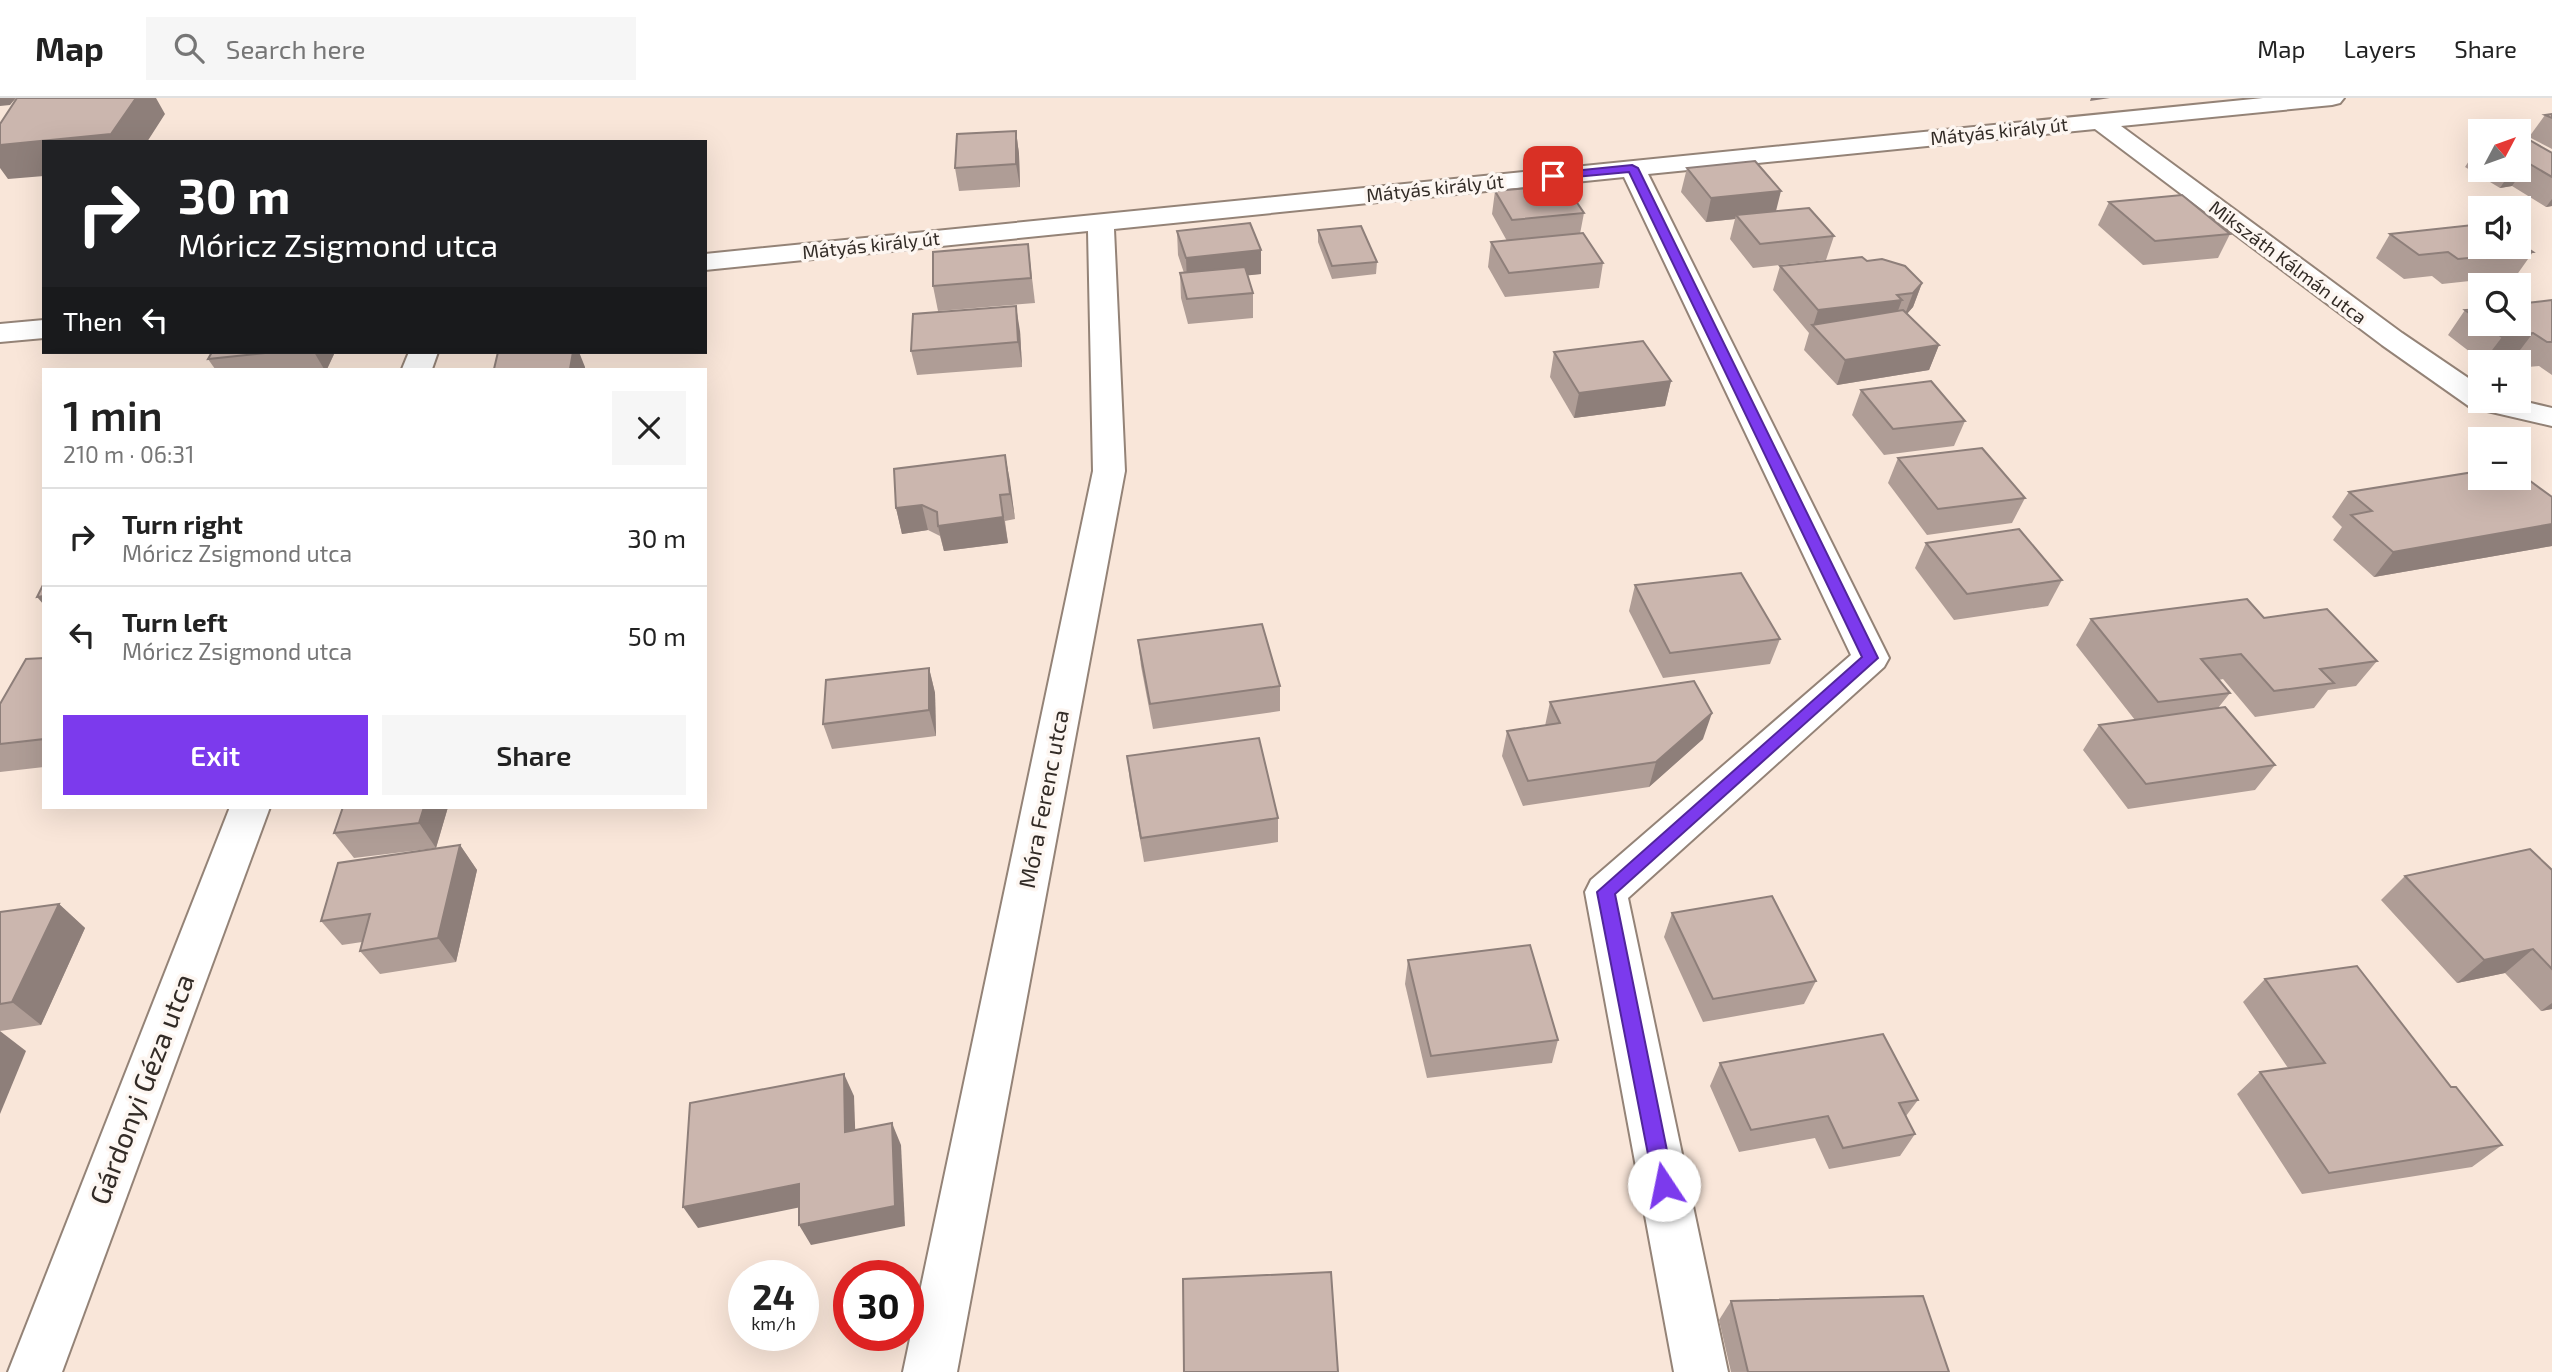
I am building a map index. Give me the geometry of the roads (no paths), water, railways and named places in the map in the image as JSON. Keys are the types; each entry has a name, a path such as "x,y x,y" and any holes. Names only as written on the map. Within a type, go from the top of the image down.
{"street":[{"name":"Mátyás király út","path":"707,261 2332,98"},
{"name":"Mikszáth Kálmán utca","path":"2099,121 2392,339 2468,392"},
{"path":"1632,168 1871,658 1606,892 1701,1372"},
{"name":"Móra Ferenc utca","path":"930,1372 1109,471 1101,222"},
{"path":"0,333 42,329"},
{"name":"Mikszáth Kálmán utca","path":"2531,413 2552,418"},
{"name":"Gárdonyi Géza utca","path":"35,1372 249,809"}]}
